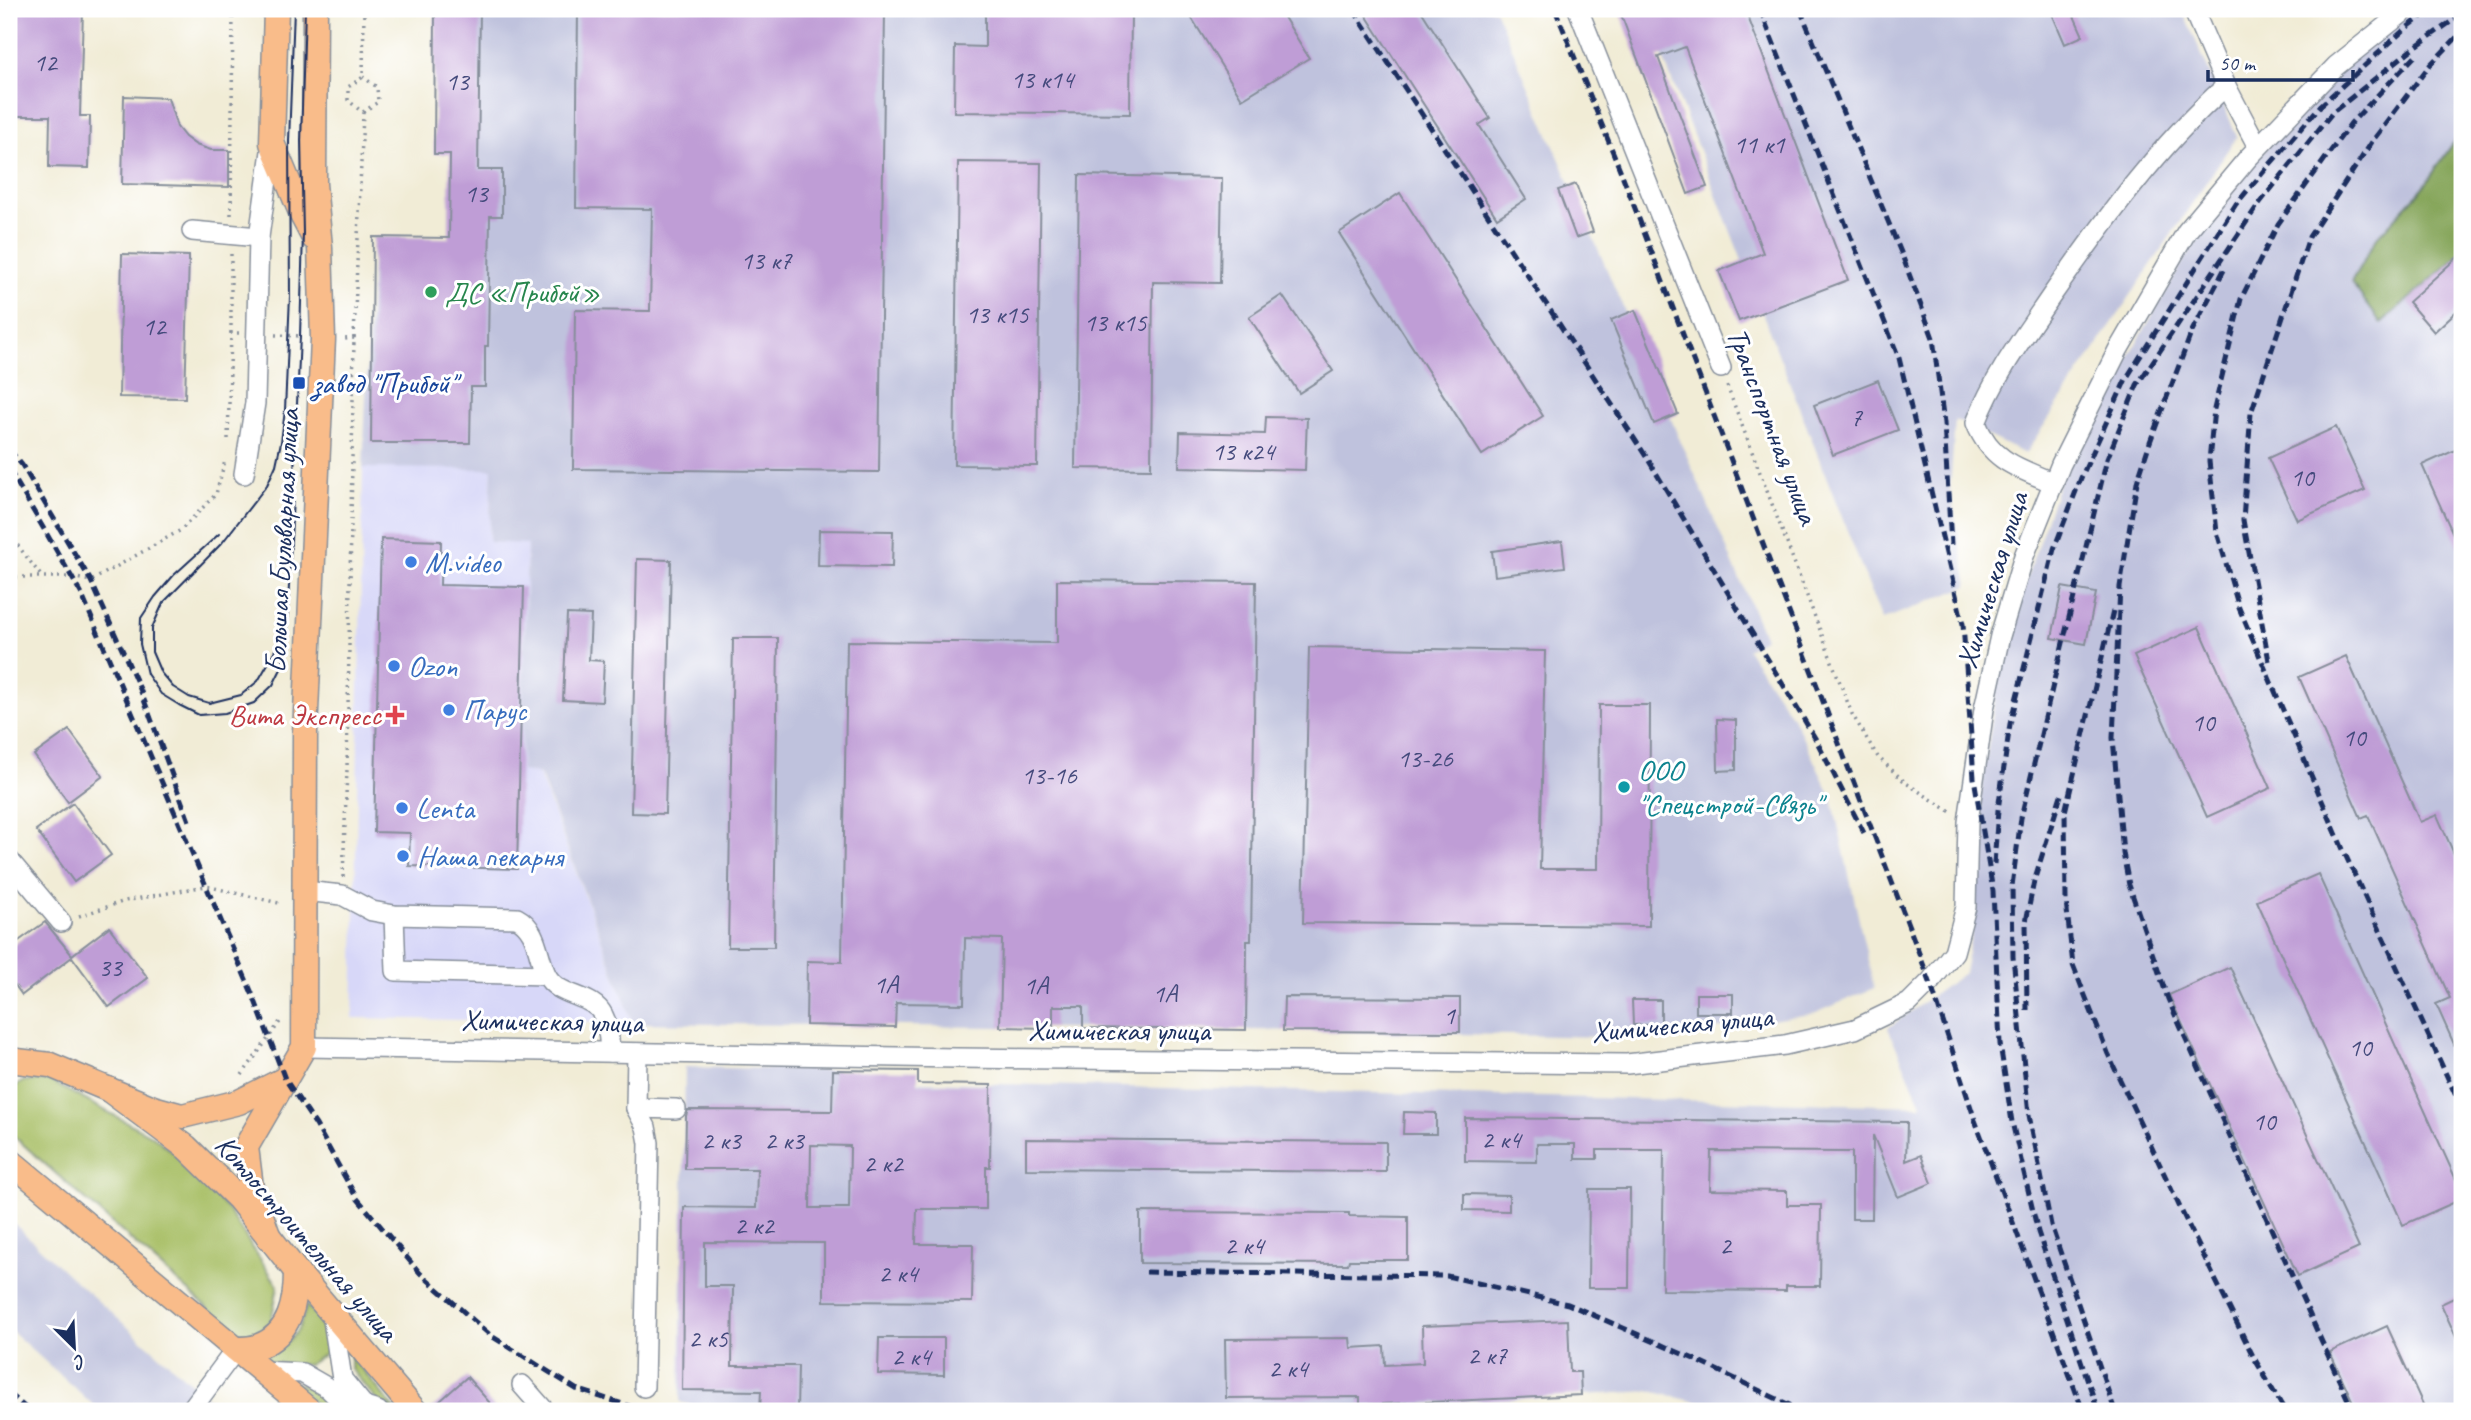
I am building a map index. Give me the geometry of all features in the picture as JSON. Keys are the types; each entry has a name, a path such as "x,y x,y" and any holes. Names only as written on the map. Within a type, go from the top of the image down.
{"main road":[{"name":"Большая Бульварная улица","path":"276,9 272,143 303,218 320,247"},
{"name":"Большая Бульварная улица","path":"304,1047 295,898 323,338 320,247 314,184 315,9"},
{"path":"270,1238 251,1186 246,1147 304,1047"},
{"path":"9,1060 50,1065 153,1108 182,1115 239,1102 285,1079"},
{"path":"9,1075 16,1071 50,1065"},
{"name":"Котлостроительная улица","path":"108,1089 186,1147 239,1199 296,1271 415,1411"},
{"path":"9,1160 310,1411"},
{"path":"236,1349 259,1346 281,1331 292,1312 296,1295 296,1271"}],"street":[{"name":"Транспортная улица","path":"1578,9 1720,368"},
{"path":"2193,9 2226,86 2258,147"},
{"name":"Химическая улица","path":"304,1047 984,1059 1627,1064 1785,1045 1855,1029 1909,1003 1954,952 1966,907 1968,822 1984,709 2000,636 2024,556 2054,482 2118,349 2187,231 2258,147 2336,66 2407,9"},
{"path":"2054,482 2007,464 1983,440 1976,423 1986,397 2016,347 2065,276 2140,177 2194,114 2226,86"},
{"path":"243,474 255,403 259,237 272,143"},
{"path":"192,232 259,237"},
{"path":"9,860 61,922"},
{"path":"295,898 342,895 372,911 394,915 517,918 526,923 533,933 546,975 553,985 597,1007 603,1013 610,1052"},
{"path":"394,915 396,971 546,975"},
{"path":"637,1053 636,1108 646,1128 649,1143 644,1387"},
{"path":"636,1108 676,1108"},
{"path":"332,1314 342,1379 366,1407 378,1411"},
{"path":"190,1411 236,1349"},
{"path":"261,1371 302,1373 328,1388 351,1411"},
{"path":"522,1385 545,1411"}],"path":[{"path":"231,226 233,9"},
{"path":"363,77 364,9"},
{"path":"363,77 348,87 348,100 363,113"},
{"path":"363,77 377,87 378,102 363,113"},
{"path":"342,895 347,769 354,338 363,113"},
{"path":"228,449 231,239"},
{"path":"231,333 288,335"},
{"path":"323,338 354,338"},
{"name":"Транспортная улица","path":"1720,368 1852,713 1878,757 1906,783 1968,822"},
{"path":"9,577 71,576 91,581 181,530 216,494 225,460"},
{"path":"9,534 42,578"},
{"path":"61,922 125,901 206,886 295,898"},
{"path":"241,1076 270,1039"}],"shaded area":[{"path":"435,9 1495,9 1765,638 1747,649 1796,723 1832,798 1874,988 1816,1013 1658,1038 633,1023 540,774 521,771 527,544 489,542 492,469 363,468 373,237 449,238 450,154 434,154"},
{"path":"1644,9 2182,9 2237,136 2025,454 1955,420 1950,489 1968,586 1882,620"},
{"path":"2414,9 2462,9 2462,1411 1733,1411 1651,1391 1378,1407 1239,1411 711,1411 680,1402 685,1067 906,1072 916,1082 1922,1106 1888,1028 1964,973 1972,931 1972,850 2003,649 2061,476 2185,258 2258,157 2336,73"},
{"path":"363,468 492,468 489,542 527,543 521,771 539,774 633,1023 353,1018"},
{"path":"9,1219 66,1273 223,1411 100,1411 9,1329"}],"green space":[{"path":"2462,130 2462,253 2381,323 2351,282 2377,237 2423,188"},
{"path":"24,1081 50,1081 153,1136 188,1164 228,1210 278,1286 271,1322 255,1334 238,1335 9,1132 9,1090"},
{"path":"306,1305 326,1325 332,1349 308,1365 273,1363 261,1355 292,1338 297,1332"},
{"path":"351,1355 396,1411 382,1407 351,1369"},
{"path":"287,1380 313,1389 337,1411 324,1411"}],"building":[{"path":"9,9 83,9 80,116 90,116 89,168 49,167 50,116 9,116"},
{"name":"ДC «Прибой»","path":"435,9 480,9 478,170 502,170 502,216 490,216 485,387 471,387 470,443 371,443 373,237 449,238 450,154 434,154"},
{"path":"578,9 885,9 879,472 573,469 575,310 650,311 652,209 576,208"},
{"path":"985,9 1131,9 1130,114 954,112 955,46 985,47"},
{"path":"1186,9 1279,9 1309,58 1242,99"},
{"path":"1362,9 1420,9 1490,118 1479,125 1526,199 1497,218"},
{"path":"1619,9 1745,9 1848,280 1739,321 1719,271 1763,253 1685,47 1658,57 1707,187 1688,194"},
{"path":"2050,9 2071,9 2083,36 2065,44"},
{"path":"124,96 168,98 177,127 185,137 196,145 211,150 229,150 229,187 122,184"},
{"path":"958,162 1041,163 1037,466 954,465"},
{"path":"1079,175 1222,178 1220,283 1153,282 1151,469 1075,468"},
{"path":"1576,184 1593,232 1576,238 1558,190"},
{"path":"1400,193 1543,416 1482,455 1339,233"},
{"path":"2462,253 2462,306 2434,332 2408,302"},
{"path":"122,254 189,256 185,398 119,397"},
{"path":"1282,295 1333,371 1299,393 1249,317"},
{"path":"1635,310 1678,414 1654,424 1611,320"},
{"path":"1878,380 1898,430 1833,455 1814,405"},
{"path":"1266,417 1307,418 1305,470 1179,467 1180,432 1265,434"},
{"path":"2336,427 2365,490 2297,520 2268,458"},
{"path":"2462,447 2462,554 2422,465"},
{"path":"819,530 893,531 892,567 818,566"},
{"name":"Парус","path":"381,539 441,541 440,585 524,587 517,869 409,866 410,833 374,832"},
{"path":"1562,541 1565,567 1495,576 1492,551"},
{"path":"637,559 671,560 665,814 631,813"},
{"path":"1057,580 1256,582 1251,941 1247,941 1246,1030 1083,1028 1083,1006 1053,1006 1053,1028 1000,1027 1002,939 965,938 964,1004 896,1003 895,1027 806,1025 807,961 842,962 847,641 1057,643"},
{"path":"2062,587 2096,593 2086,644 2052,638"},
{"path":"567,614 591,615 589,660 604,661 602,702 563,700"},
{"path":"2199,627 2271,788 2207,817 2134,656"},
{"path":"733,638 778,638 774,947 728,947"},
{"path":"1309,647 1545,651 1540,869 1598,869 1599,705 1650,705 1649,926 1303,923"},
{"path":"2346,656 2420,822 2437,815 2462,872 2462,1062 2436,1004 2450,998 2368,815 2361,818 2299,677"},
{"path":"1717,719 1736,720 1736,770 1718,771"},
{"path":"69,730 103,776 68,802 34,755"},
{"path":"73,803 111,855 74,882 36,830"},
{"path":"2318,874 2462,1193 2462,1199 2403,1225 2257,901"},
{"path":"45,922 72,955 109,927 148,978 109,1007 72,957 22,995 9,977 9,948"},
{"path":"2230,967 2359,1248 2298,1276 2169,995"},
{"path":"1696,994 1733,994 1733,1013 1696,1013"},
{"path":"1284,997 1460,998 1460,1032 1283,1031"},
{"path":"1632,1000 1661,1000 1661,1025 1633,1025"},
{"path":"833,1070 918,1071 918,1084 991,1085 990,1167 986,1167 986,1209 917,1209 916,1244 973,1244 972,1302 824,1301 824,1243 705,1242 705,1286 733,1286 732,1366 798,1366 797,1411 760,1411 761,1391 682,1390 684,1207 756,1208 757,1169 685,1169 688,1110 832,1111","holes":["811,1145 850,1146 849,1208 810,1208"]},
{"path":"1404,1112 1436,1113 1436,1134 1403,1134"},
{"path":"1465,1118 1907,1122 1906,1161 1921,1155 1932,1183 1898,1197 1873,1135 1872,1219 1852,1219 1852,1152 1711,1151 1710,1190 1787,1191 1787,1205 1821,1205 1820,1286 1786,1286 1786,1291 1662,1290 1664,1150 1597,1150 1597,1159 1575,1159 1575,1144 1537,1144 1537,1162 1465,1161"},
{"path":"1026,1139 1386,1142 1386,1172 1026,1169"},
{"path":"1589,1189 1630,1189 1629,1288 1588,1288"},
{"path":"1464,1194 1509,1195 1509,1211 1464,1210"},
{"path":"1140,1212 1349,1213 1349,1216 1408,1217 1408,1260 1349,1260 1348,1264 1140,1263"},
{"path":"2462,1294 2462,1350 2441,1304"},
{"path":"1568,1320 1570,1372 1580,1372 1581,1395 1360,1405 1360,1397 1226,1398 1225,1339 1350,1338 1351,1348 1384,1346 1385,1365 1423,1363 1422,1326"},
{"path":"2387,1326 2426,1411 2357,1411 2330,1352"},
{"path":"879,1338 944,1338 944,1375 878,1374"},
{"path":"467,1377 497,1411 429,1411 430,1410"}],"tram line":[{"path":"294,9 289,141 290,296 285,410 276,465 267,485 222,543 163,603 152,628 152,652 161,673 173,687 189,697 209,703 241,695 258,681 287,631 303,233 301,141 305,9"},
{"path":"219,534 174,575 141,618 140,644 147,674 161,694 179,705 199,715 225,713 254,703 273,685 283,665 285,642"}],"railway":[{"path":"1353,9 1649,461 1815,738 1865,835"},
{"path":"1555,9 1623,177 1930,982 1975,1120 2083,1411"},
{"path":"1760,9 1899,358 1963,624 1974,778 1993,891 2000,1044 2012,1122 2038,1232 2098,1411"},
{"path":"1800,9 1902,255 1933,338 1944,423 1951,545"},
{"path":"1994,864 1998,810 2010,724 2054,549 2081,478 2126,379 2236,204 2321,105 2404,30 2432,9"},
{"path":"2115,1411 2051,1225 2029,1115 2013,957 2012,886 2021,818 2107,459 2137,385 2258,205 2332,113 2412,49 2462,14"},
{"path":"2269,661 2243,520 2251,413 2309,237 2374,139 2429,66 2462,32"},
{"path":"2415,56 2351,123 2278,224 2241,299 2214,409 2209,461 2217,532 2239,608 2345,854 2462,1109"},
{"path":"2224,270 2192,331 2137,482 2120,587 2113,738 2123,853 2129,885 2168,999 2353,1411"},
{"path":"9,449 22,465 91,581 140,689 189,821"},
{"path":"9,469 81,593 254,998 285,1079 316,1125 356,1197 420,1273 490,1335 576,1389 645,1411"},
{"path":"2113,611 2065,812 2066,901 2073,965 2108,1054 2183,1214 2253,1356 2285,1411"},
{"path":"2027,1010 2026,922 2034,881 2061,795"},
{"path":"1146,1272 1447,1276 1568,1304 1694,1359 1802,1411"},
{"path":"9,1393 29,1411"}],"place":[{"name":"ДC «Прибой»","path":"431,292"},
{"name":"завод \"Прибой\"","path":"299,383"},
{"name":"M.video","path":"411,562"},
{"name":"Ozon","path":"394,666"},
{"name":"Парус","path":"449,710"},
{"name":"Вита Экспресс","path":"395,715"},
{"name":"ООО \"Спецстрой-Связь\"","path":"1624,787"},
{"name":"Lenta","path":"402,808"},
{"name":"Наша пекарня","path":"403,856"}]}
